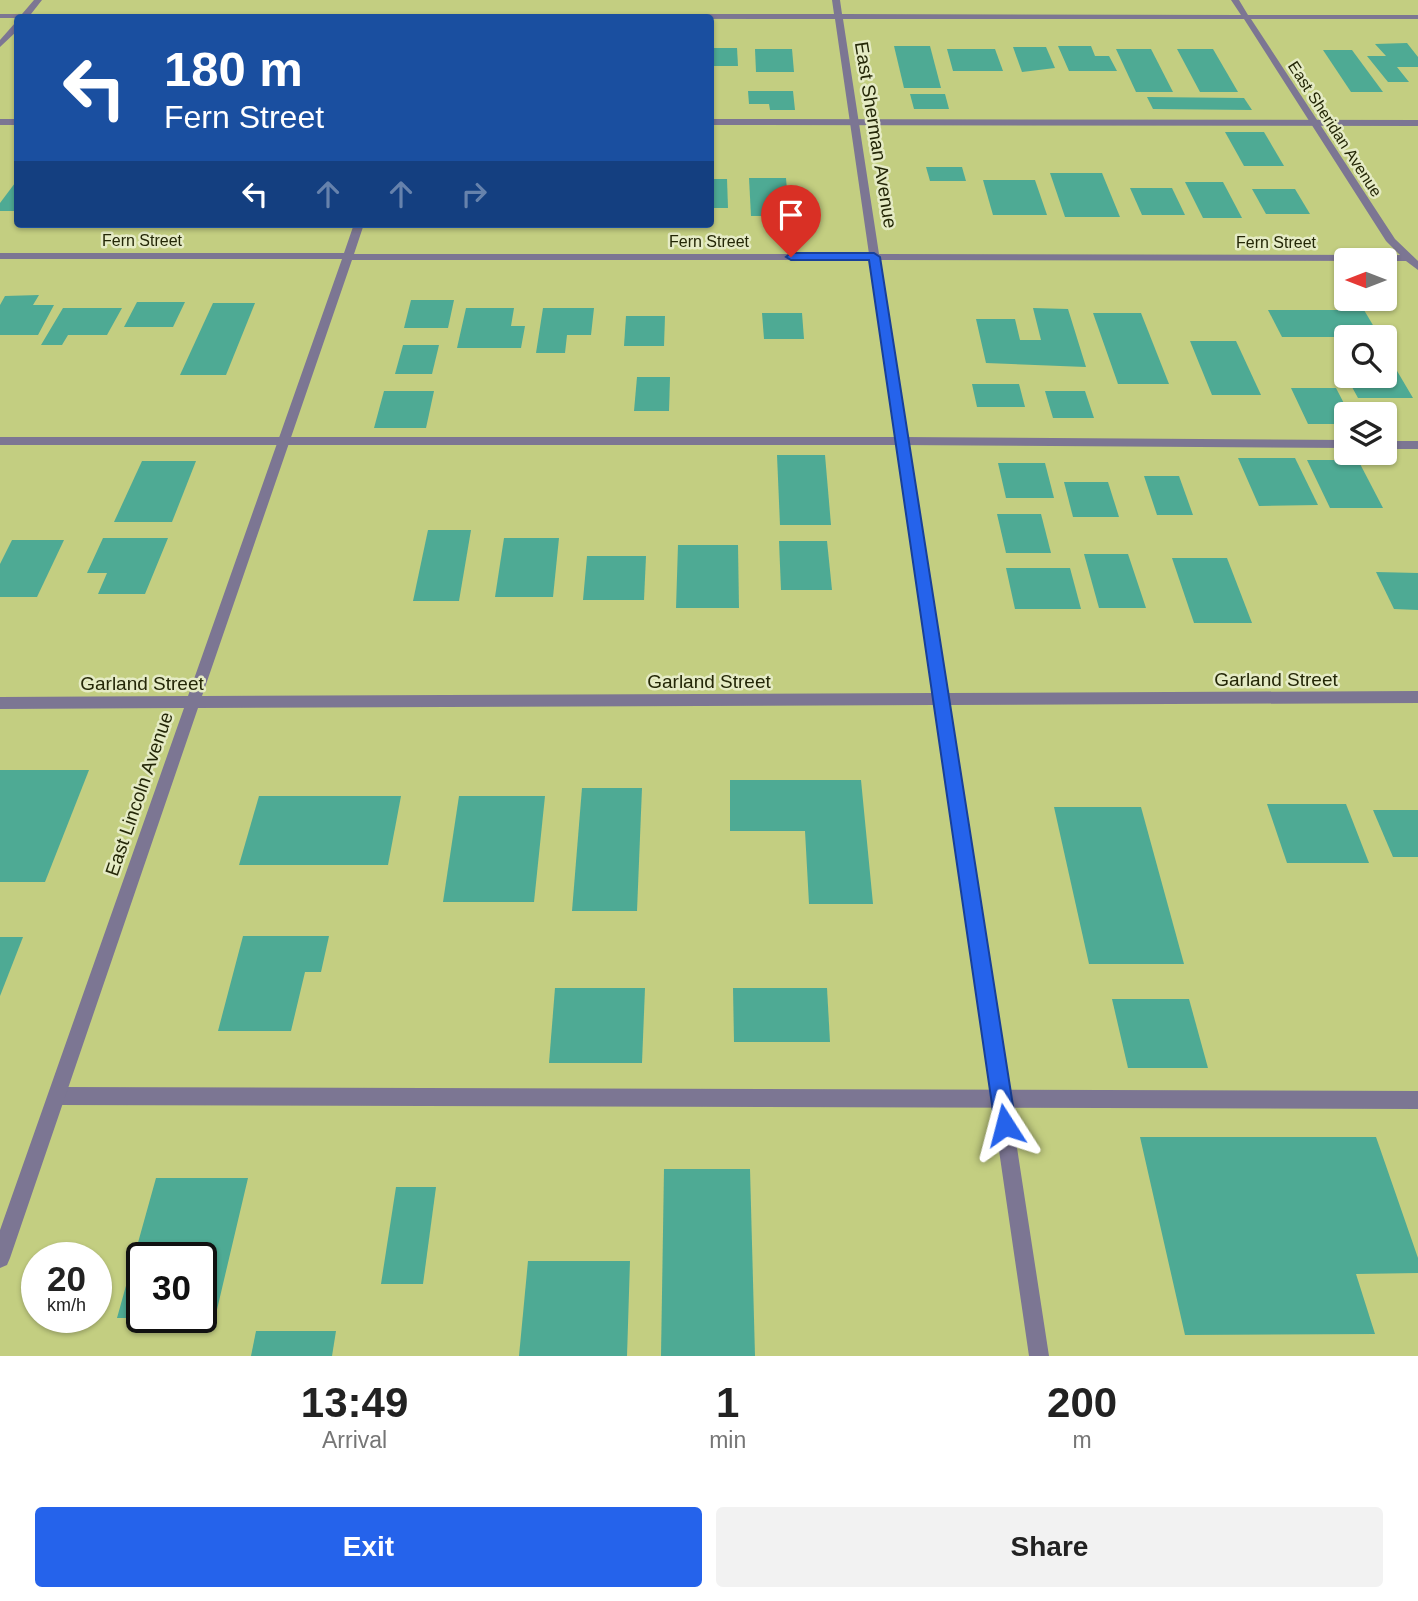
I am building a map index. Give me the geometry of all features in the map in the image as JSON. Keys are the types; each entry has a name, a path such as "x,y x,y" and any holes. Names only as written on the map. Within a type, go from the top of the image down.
{"street":[{"path":"26,14 38,0"},
{"name":"East Sherman Avenue","path":"836,0 1039,1356"},
{"name":"East Sheridan Avenue","path":"1235,0 1391,242 1405,258 1418,267"},
{"path":"714,15 1418,17"},
{"path":"0,45 14,29"},
{"path":"714,122 1418,123"},
{"name":"East Lincoln Avenue","path":"0,1258 358,228"},
{"name":"Fern Street","path":"0,256 1405,258 1418,255"},
{"path":"0,441 902,440 1334,444"},
{"path":"1397,445 1418,445"},
{"name":"Garland Street","path":"0,703 1418,697"},
{"path":"57,1096 1418,1100"}],"building":[{"path":"1407,43 1418,57 1418,67 1397,67 1409,82 1388,82 1367,56 1386,56 1375,44"},
{"path":"894,46 930,46 941,88 904,88"},
{"path":"1058,46 1091,46 1095,56 1109,56 1117,71 1069,71"},
{"path":"1013,47 1046,47 1055,68 1022,72"},
{"path":"714,48 737,48 738,66 714,66"},
{"path":"755,49 792,49 794,72 756,72"},
{"path":"947,49 995,49 1003,71 953,71"},
{"path":"1116,49 1151,49 1173,92 1136,92"},
{"path":"1177,49 1213,49 1238,92 1200,92"},
{"path":"1323,50 1352,50 1383,92 1351,92"},
{"path":"748,91 793,91 795,110 770,110 769,104 749,104"},
{"path":"910,94 945,94 949,109 914,109"},
{"path":"1147,97 1244,98 1252,110 1153,109"},
{"path":"1225,132 1264,132 1284,166 1244,166"},
{"path":"926,167 962,167 966,181 930,181"},
{"path":"1050,173 1102,173 1120,217 1065,217"},
{"path":"749,178 786,178 789,216 751,216"},
{"path":"714,179 727,179 728,208 714,208"},
{"path":"983,180 1035,180 1047,215 993,215"},
{"path":"1185,182 1223,182 1242,218 1203,218"},
{"path":"14,184 14,211 0,211 0,203"},
{"path":"1130,188 1172,188 1185,215 1142,215"},
{"path":"1252,189 1295,189 1310,214 1266,214"},
{"path":"39,295 33,305 54,305 38,335 0,335 0,305 5,296"},
{"path":"411,300 454,300 448,328 404,328"},
{"path":"137,302 185,302 173,327 124,327"},
{"path":"213,303 255,303 226,375 180,375"},
{"path":"63,308 122,308 107,335 68,335 62,345 41,345"},
{"path":"466,308 514,308 511,326 525,326 521,348 457,348"},
{"path":"543,308 594,308 591,335 567,335 565,353 536,353"},
{"path":"1033,308 1068,309 1086,367 986,363 976,319 1015,319 1020,340 1041,340"},
{"path":"1268,310 1365,312 1373,325 1334,325 1334,337 1282,337"},
{"path":"762,313 802,313 804,339 764,339"},
{"path":"1093,313 1141,313 1169,384 1118,384"},
{"path":"626,316 665,316 664,346 624,346"},
{"path":"1190,341 1236,341 1261,395 1212,395"},
{"path":"403,345 439,345 432,374 395,374"},
{"path":"1397,371 1413,398 1358,398 1353,388 1397,388"},
{"path":"637,377 670,377 669,411 634,411"},
{"path":"972,384 1019,384 1025,407 977,407"},
{"path":"1291,388 1336,388 1343,402 1334,402 1334,424 1308,424"},
{"path":"384,391 434,391 426,428 374,428"},
{"path":"1045,391 1085,391 1094,418 1053,418"},
{"path":"777,455 825,455 831,525 780,525"},
{"path":"1238,458 1295,458 1318,505 1259,506"},
{"path":"1307,460 1334,460 1334,465 1361,465 1383,508 1330,508"},
{"path":"142,461 196,461 172,522 114,522"},
{"path":"998,463 1045,463 1054,498 1006,498"},
{"path":"1144,476 1179,476 1193,515 1157,515"},
{"path":"1064,482 1108,482 1119,517 1073,517"},
{"path":"997,514 1041,514 1051,553 1006,553"},
{"path":"428,530 471,530 459,601 413,601"},
{"path":"103,538 168,538 145,594 98,594 107,573 87,573"},
{"path":"504,538 559,538 553,597 495,597"},
{"path":"12,540 64,540 37,597 0,597 0,564"},
{"path":"779,541 827,541 832,590 781,590"},
{"path":"678,545 738,545 739,608 676,608"},
{"path":"1084,554 1128,554 1146,608 1099,608"},
{"path":"587,556 646,556 644,600 583,600"},
{"path":"1172,558 1227,558 1252,623 1194,623"},
{"path":"1006,568 1070,568 1081,609 1015,609"},
{"path":"1376,572 1418,573 1418,610 1394,609"},
{"path":"0,770 89,770 45,882 0,882"},
{"path":"730,780 861,780 873,904 809,904 805,831 730,831"},
{"path":"582,788 642,788 637,911 572,911"},
{"path":"259,796 401,796 388,865 239,865"},
{"path":"459,796 545,796 534,902 443,902"},
{"path":"1267,804 1346,804 1369,863 1287,863"},
{"path":"1054,807 1141,807 1184,964 1089,964"},
{"path":"1373,810 1418,810 1418,857 1393,857"},
{"path":"243,936 329,936 321,972 305,972 291,1031 218,1031"},
{"path":"0,937 23,937 0,996"},
{"path":"555,988 645,988 642,1063 549,1063"},
{"path":"733,988 827,988 830,1042 734,1042"},
{"path":"1112,999 1189,999 1208,1068 1128,1068"},
{"path":"1140,1137 1376,1137 1418,1258 1418,1273 1356,1274 1375,1334 1185,1335"},
{"path":"664,1169 750,1169 755,1356 661,1356"},
{"path":"156,1178 248,1178 217,1310 217,1242 138,1242"},
{"path":"396,1187 436,1187 423,1284 381,1284"},
{"path":"528,1261 630,1261 627,1356 519,1356"},
{"path":"126,1286 126,1318 117,1318"},
{"path":"256,1331 336,1331 332,1356 251,1356"}],"route":[{"path":"791,257 874,257 1005,1125"}]}
